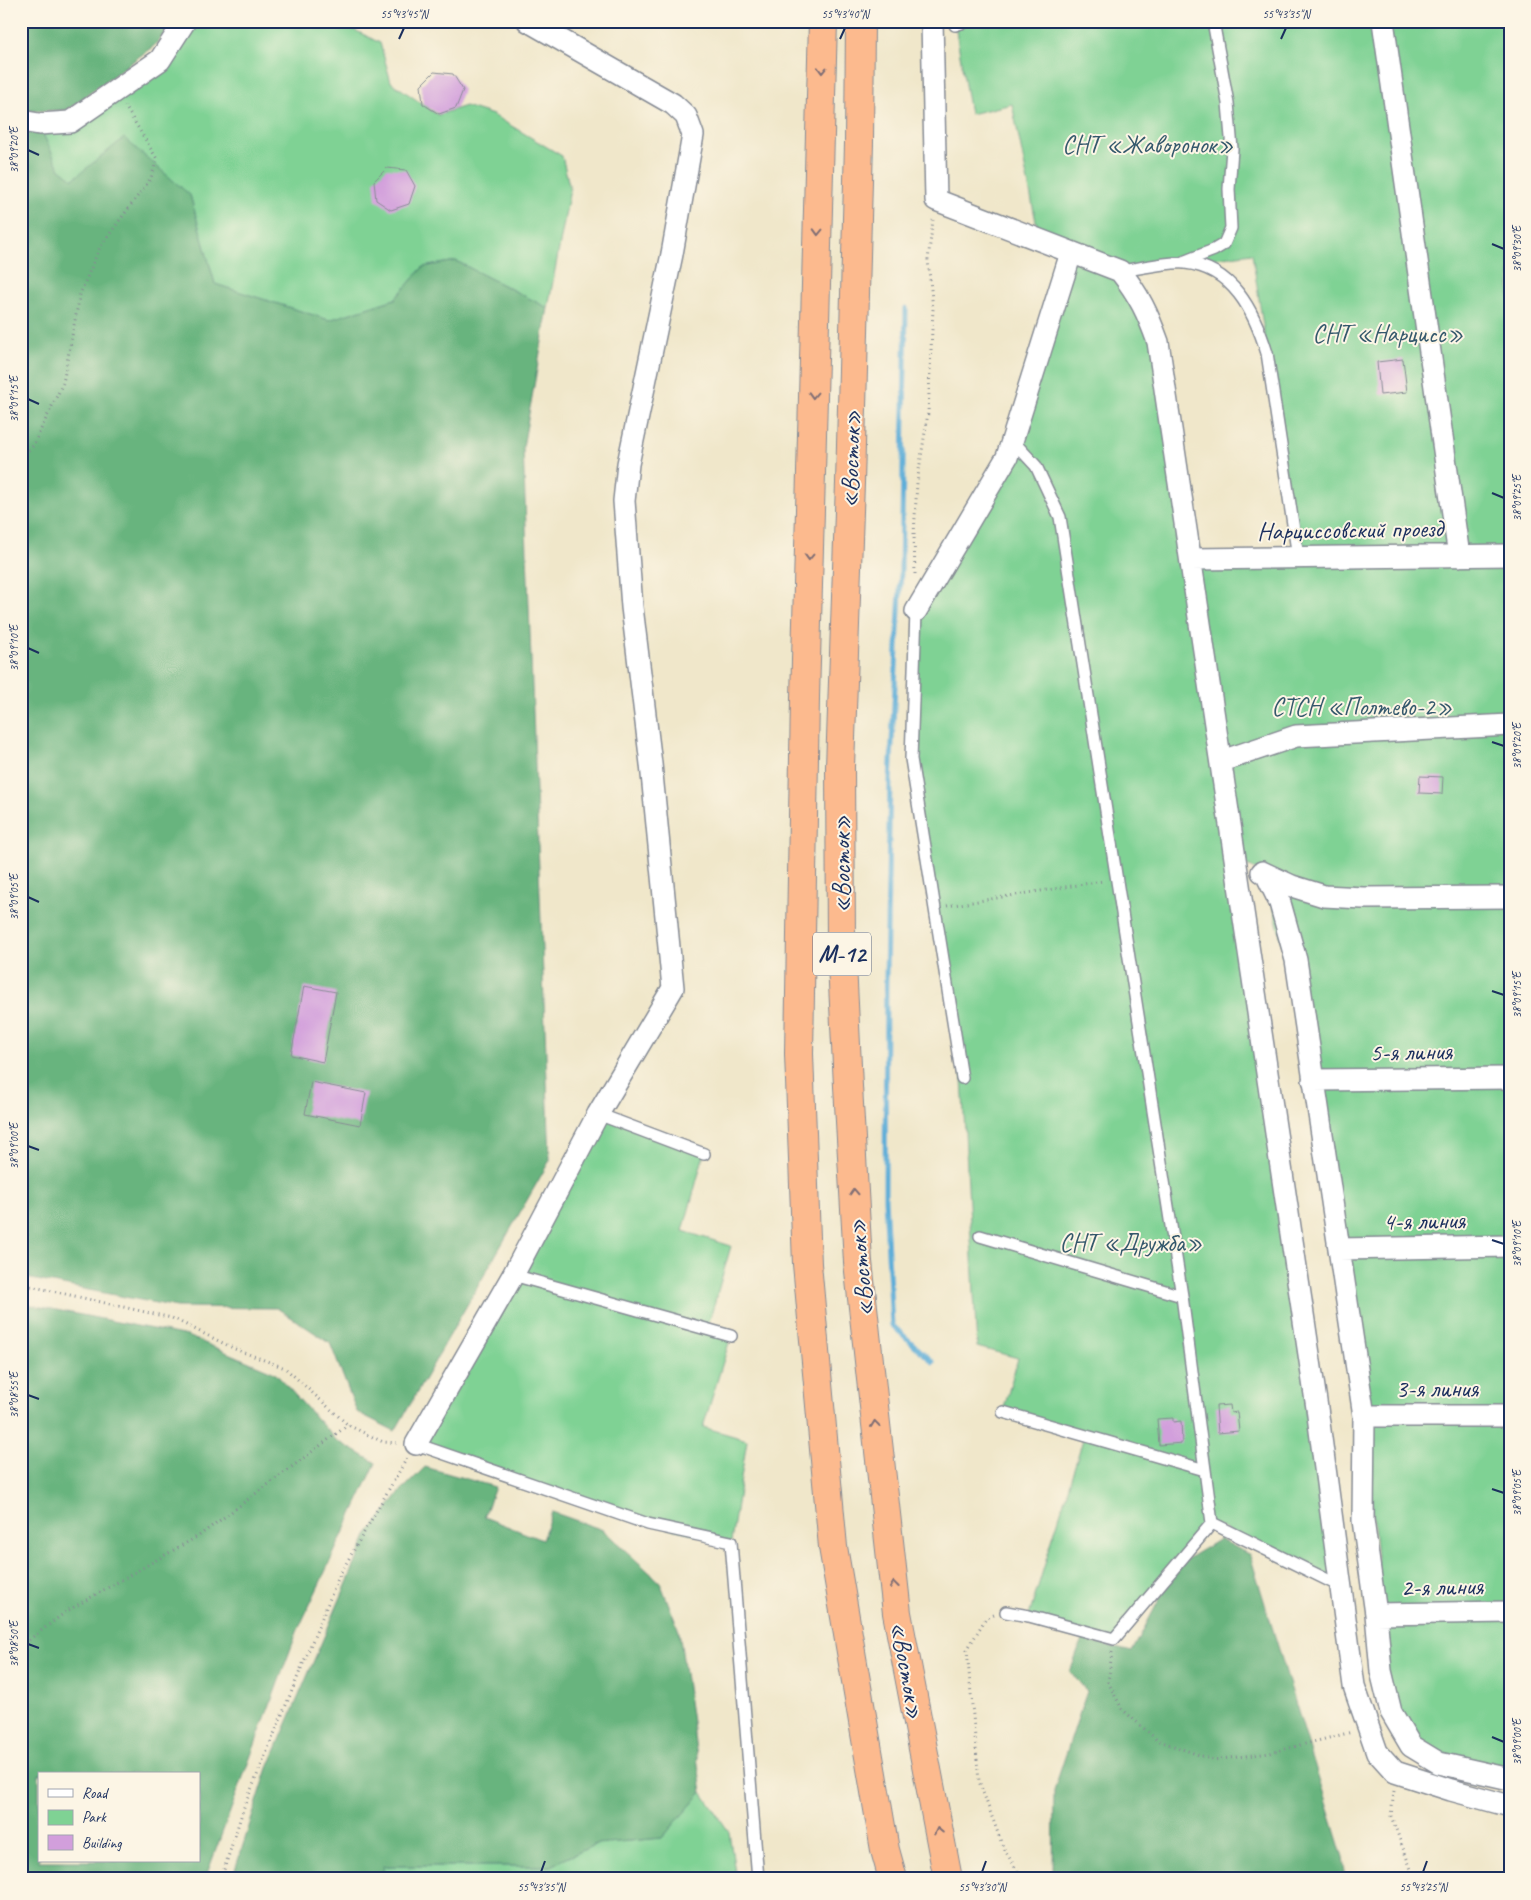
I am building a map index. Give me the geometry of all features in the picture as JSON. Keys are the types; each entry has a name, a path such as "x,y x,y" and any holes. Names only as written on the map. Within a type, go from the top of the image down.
{"highway":[{"name":"«Восток»","path":"823,21 804,708 799,1054 808,1264 833,1547 885,1850 893,1879"},
{"name":"«Восток»","path":"860,21 859,143 852,405 840,767 841,942 858,1262 897,1613 948,1879"}],"street":[{"path":"21,121 39,124 70,122 160,60 185,21"},
{"path":"416,1444 513,1274 598,1114 673,988 651,764 632,607 624,502 628,464 672,254 693,135 686,116 673,104 528,21"},
{"path":"932,21 936,200 1120,271 1136,290 1148,312 1158,342 1237,860 1342,1587 1354,1686 1367,1728 1377,1752 1395,1772 1510,1806"},
{"path":"1383,21 1459,556"},
{"path":"916,611 1006,457 1071,252"},
{"name":"Нарциссовский проезд","path":"1191,559 1510,555"},
{"path":"1222,761 1296,736 1510,725"},
{"path":"1237,860 1292,886 1324,896 1363,898 1510,897"},
{"path":"1266,874 1280,903 1296,960 1364,1416 1363,1520 1376,1614 1381,1670 1391,1712 1411,1746 1439,1763 1510,1779"},
{"name":"5-я линия","path":"1313,1080 1510,1078"},
{"name":"4-я линия","path":"1339,1249 1510,1246"},
{"name":"3-я линия","path":"1364,1416 1510,1416"},
{"name":"2-я линия","path":"1376,1614 1510,1612"}],"lane":[{"path":"955,25 967,21"},
{"path":"1120,271 1183,262 1214,250 1224,244 1229,236 1231,228 1229,189 1232,149 1229,112 1213,21"},
{"path":"1183,262 1208,268 1227,281 1245,301 1258,324 1267,353 1298,557"},
{"path":"1006,1612 1029,1616 1114,1639 1212,1523 1182,1296 1060,517 1036,466 1012,440"},
{"path":"916,611 911,759 962,1078"},
{"path":"598,1114 704,1154"},
{"path":"980,1236 1182,1296"},
{"path":"513,1274 731,1336"},
{"path":"1003,1412 1205,1470"},
{"path":"416,1444 648,1524 730,1542 758,1879"},
{"path":"1212,1523 1342,1587"}],"path":[{"path":"21,457 33,446 63,383 80,294 100,247 152,178 157,159 115,91"},
{"path":"916,611 914,534 918,483 928,413 933,309 928,260 936,200"},
{"path":"935,908 1116,878"},
{"path":"21,1284 172,1318 235,1349 285,1368 348,1425 383,1442 416,1444 340,1574 244,1807 221,1879"},
{"path":"21,1646 67,1611 200,1535 348,1425"},
{"path":"1006,1612 986,1618 967,1650 980,1781 1003,1847 1022,1879"},
{"path":"1114,1639 1108,1682 1122,1709 1157,1740 1214,1760 1270,1753 1367,1728"},
{"path":"1395,1772 1391,1816 1412,1872 1412,1879"}],"green space":[{"path":"21,21 175,21 155,45 67,110 31,111 21,110"},
{"path":"199,21 337,21 380,43 391,82 438,115 465,106 493,115 562,156 570,189 548,308 456,261 423,267 395,299 329,320 215,284 190,195 73,179 59,168 41,130 169,65"},
{"path":"967,21 1510,21 1510,1779 1439,1763 1391,1712 1364,1416 1313,1080 1266,874 1237,860 1342,1587 1212,1523 1114,1639 1029,1616 1084,1436 1003,1412 1018,1358 977,1347 962,1078 911,759 916,611 1006,457 1071,253 1040,241 1012,104 970,114 955,25","holes":["1252,253 1298,557 1191,558 1147,311 1121,271"]},
{"path":"21,125 41,130 59,168 73,179 124,138 190,195 215,284 329,320 395,299 423,267 456,261 548,308 523,447 550,1160 395,1431 357,1412 330,1343 277,1308 177,1307 21,1277 21,619 24,556 21,546"},
{"path":"598,1114 704,1154 683,1231 731,1246 707,1329 731,1336 703,1427 747,1440 731,1542 648,1524 416,1444"},
{"path":"21,1303 188,1336 275,1373 336,1440 376,1463 297,1632 205,1879 21,1879"},
{"path":"425,1467 495,1487 484,1517 542,1540 552,1512 603,1530 660,1582 679,1631 702,1792 662,1838 596,1844 550,1866 384,1866 382,1879 232,1879 268,1768 367,1536 399,1493"},
{"path":"1220,1539 1250,1555 1343,1858 1346,1879 1053,1879 1054,1790 1087,1691 1070,1672 1082,1640 1132,1652 1177,1565"},
{"path":"702,1792 729,1832 736,1879 382,1879 383,1866 550,1866 596,1844 662,1838"}],"building":[{"path":"434,72 453,74 463,90 456,108 439,114 423,104 421,85"},
{"path":"387,168 406,170 415,186 409,204 391,210 376,200 374,181"},
{"path":"1403,359 1407,392 1380,395 1377,362"},
{"path":"1420,776 1443,777 1442,794 1419,793"},
{"path":"304,986 336,992 323,1062 291,1055"},
{"path":"311,1082 366,1093 360,1125 305,1114"},
{"path":"1230,1405 1231,1413 1237,1412 1239,1431 1218,1433 1216,1406"},
{"path":"1173,1418 1173,1422 1181,1421 1182,1443 1159,1445 1157,1419"}],"waterway":[{"path":"906,308 901,571 890,781 886,978 885,1199 892,1325 933,1362"}],"park label":[{"name":"СНТ «Жаворонок»","path":"1148,144"},
{"name":"СНТ «Нарцисс»","path":"1388,333"},
{"name":"СТСН «Полтево-2»","path":"1362,706"},
{"name":"СНТ «Дружба»","path":"1131,1242"}]}
